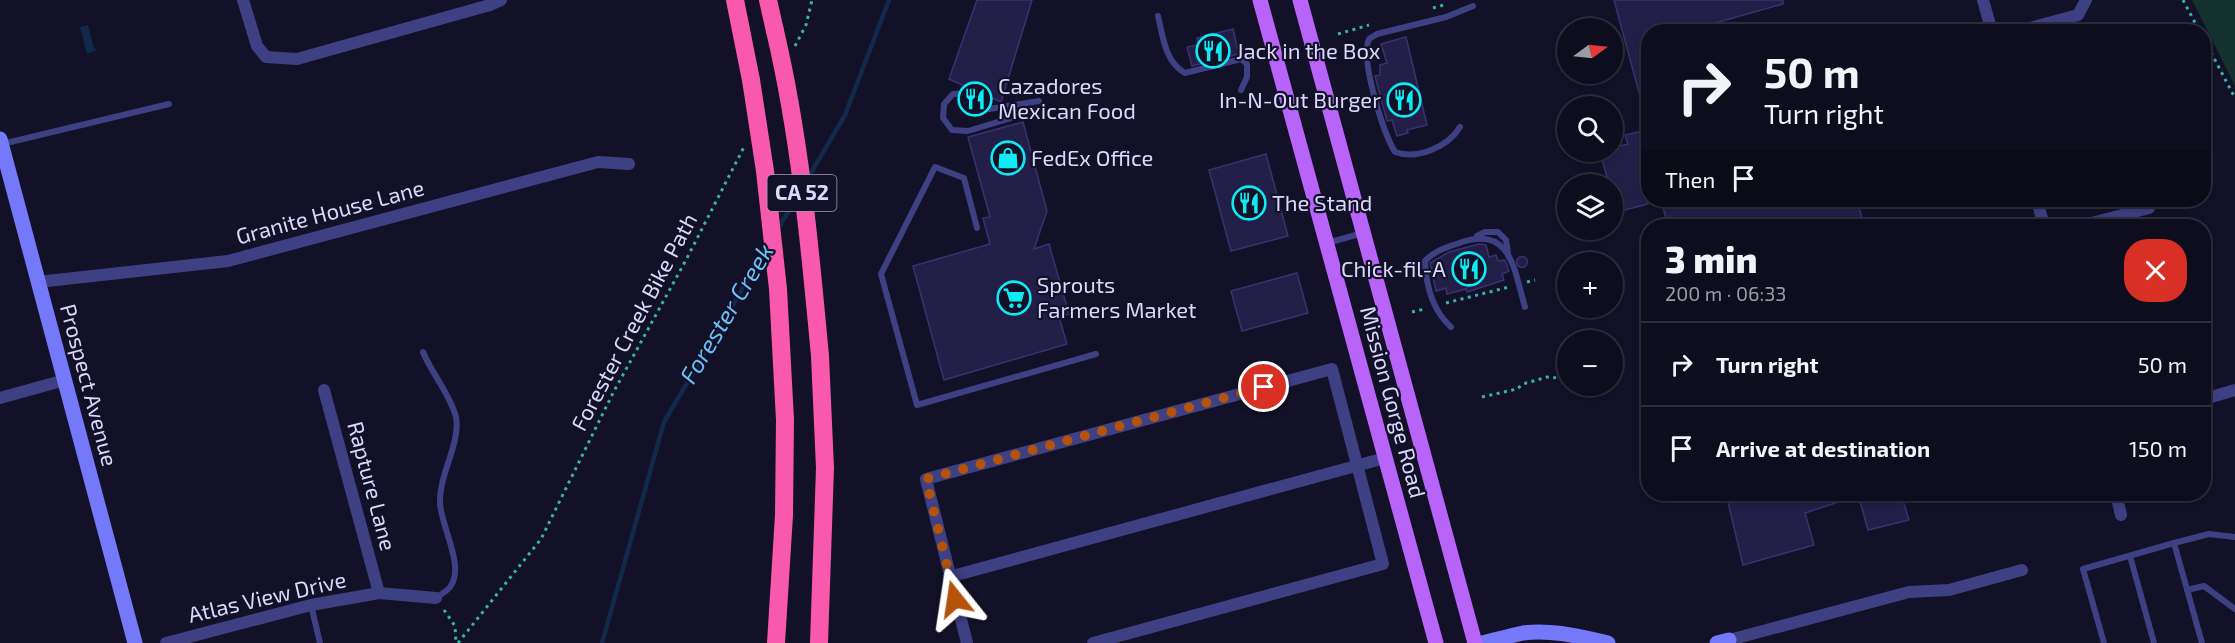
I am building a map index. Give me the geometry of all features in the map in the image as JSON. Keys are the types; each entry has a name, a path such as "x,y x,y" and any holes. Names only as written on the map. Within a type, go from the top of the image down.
{"highway":[{"name":"CA 52","path":"735,0 751,80 765,171 778,289 785,420 784,515 776,643"},
{"name":"CA 52","path":"768,0 787,88 811,263 820,356 825,468 819,643"}],"main road":[{"name":"Mission Gorge Road","path":"1260,0 1436,643"},
{"name":"Mission Gorge Road","path":"1300,0 1475,643"},
{"name":"Prospect Avenue","path":"1,142 135,643"},
{"path":"1482,643 1534,633 1561,633 1608,643"}],"street":[{"path":"243,0 257,46 266,57 297,59 501,0"},
{"path":"1983,0 1990,24"},
{"path":"2045,24 2078,15 2086,0"},
{"name":"Granite House Lane","path":"38,282 228,261 598,162 629,164"},
{"path":"2107,219 2149,208"},
{"path":"967,643 926,479 1332,369 1383,564 1093,643"},
{"path":"0,398 65,380"},
{"name":"Rapture Lane","path":"324,390 379,593"},
{"path":"2211,397 2235,390"},
{"path":"949,577 1356,464 1385,458"},
{"path":"2118,501 2121,515"},
{"path":"1723,642 1909,592 1949,590 2022,570"},
{"name":"Atlas View Drive","path":"165,643 310,605 379,593 436,598"}],"lane":[{"path":"1460,127 1456,134 1436,149 1406,156 1395,152 1389,142 1371,77 1366,48 1369,39 1377,34 1446,16 1473,6"},
{"path":"1158,16 1168,55 1176,68 1185,73 1241,59 1247,64 1246,77 1241,90"},
{"path":"1039,100 989,108 979,99 967,93 953,94 944,104 943,118 952,130 968,131 1041,109"},
{"path":"1,142 169,104"},
{"path":"977,228 964,178 935,167 881,274 917,405 1096,354"},
{"path":"1452,327 1440,317 1434,306 1425,278 1425,261 1433,252 1473,239 1485,232 1498,231 1506,240 1525,307"},
{"path":"1326,243 1363,233"},
{"path":"423,352 430,371 450,400 456,418 456,432 439,499 456,572 451,586 436,598"},
{"path":"2104,643 2083,569 2209,534 2235,537"},
{"path":"2174,543 2202,643"},
{"path":"2130,556 2154,643"},
{"path":"2187,590 2204,586 2235,609"},
{"path":"310,605 320,643"}],"path":[{"path":"791,55 806,25 812,0"},
{"path":"2183,0 2196,24"},
{"path":"2211,52 2235,98"},
{"name":"Forester Creek Bike Path","path":"457,643 541,539 613,393 686,261 749,137"},
{"path":"1412,312 1535,280"},
{"path":"1482,397 1517,389 1523,384 1547,376 1557,377"},
{"path":"436,598 455,626 457,643"}],"green space":[{"path":"2192,0 2235,0 2235,86 2211,38 2211,24 2204,24"}],"water":[{"path":"88,25 94,48 97,50 87,54 80,27"}],"building":[{"path":"977,0 1032,0 1001,102 949,79"},
{"path":"1614,0 1783,0 1783,4 1715,24 1641,24 1641,100 1623,33 1623,18 1619,18"},
{"name":"Jack in the Box","path":"1233,29 1239,54 1192,66 1187,47 1198,45 1197,38"},
{"name":"In-N-Out Burger","path":"1406,37 1427,125 1407,130 1408,133 1397,136 1392,120 1387,121 1375,76 1380,75 1380,65 1387,63 1381,44"},
{"path":"1023,122 1047,211 1034,249 1049,244 1069,314 1059,317 1067,344 944,380 913,266 990,244 983,218 990,217 968,137"},
{"path":"1641,132 1641,206 1623,210 1623,174 1606,174 1603,162 1623,162 1623,145 1628,144 1625,135"},
{"name":"The Stand","path":"1266,154 1288,236 1231,251 1209,170"},
{"path":"1663,207 1859,207 1862,219 1666,219"},
{"name":"Chick-fil-A","path":"1479,244 1486,245 1489,257 1496,255 1498,261 1505,260 1509,271 1502,274 1504,280 1467,292 1466,289 1447,294 1446,288 1436,291 1430,263 1449,252"},
{"path":"1522,257 1526,258 1526,266 1522,267 1518,266 1517,262 1518,258"},
{"path":"1297,273 1308,313 1242,331 1231,291"},
{"path":"1728,501 1842,501 1805,513 1814,545 1743,565"},
{"path":"1860,501 1903,501 1909,520 1868,530"}],"waterway":[{"name":"Forester Creek","path":"808,178 845,115 889,0"},
{"name":"Forester Creek","path":"777,230 798,196"},
{"name":"Forester Creek","path":"602,643 664,422 767,247"}],"place":[{"name":"Jack in the Box","path":"1213,51"},
{"name":"Cazadores Mexican Food","path":"975,99"},
{"name":"In-N-Out Burger","path":"1404,100"},
{"name":"FedEx Office","path":"1008,158"},
{"name":"The Stand","path":"1249,203"},
{"name":"Chick-fil-A","path":"1469,269"},
{"name":"Sprouts Farmers Market","path":"1014,298"}],"route":[{"path":"955,599 926,479 1264,387"}]}
